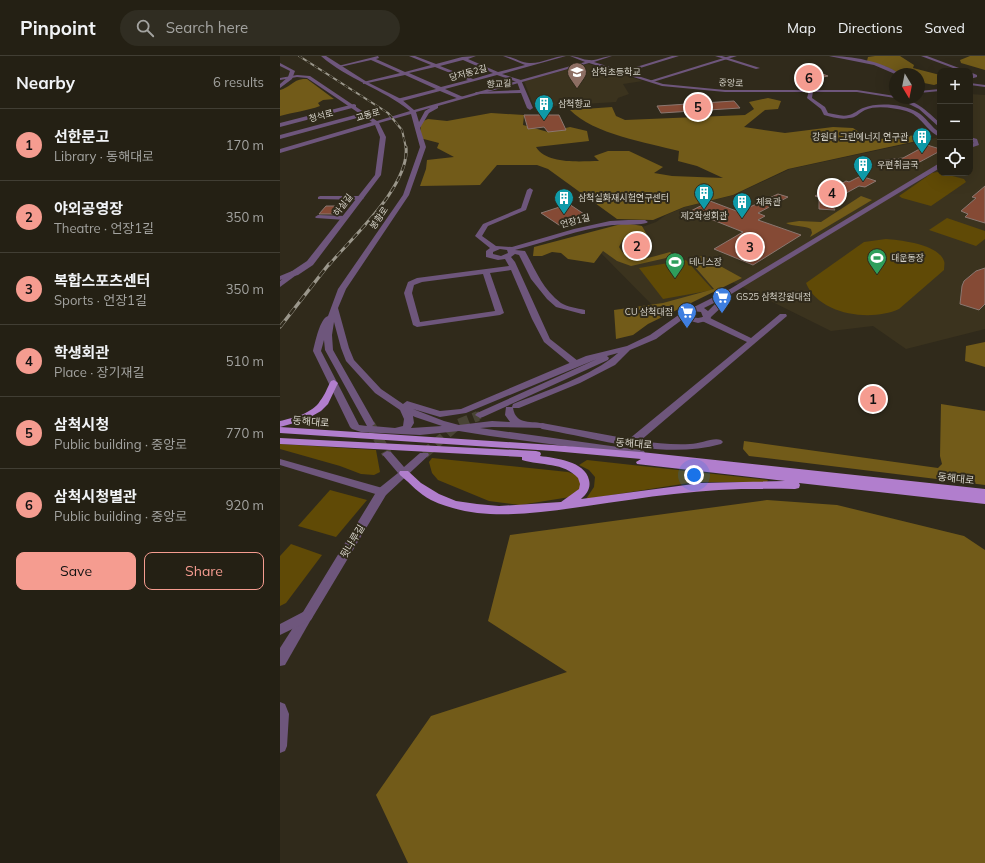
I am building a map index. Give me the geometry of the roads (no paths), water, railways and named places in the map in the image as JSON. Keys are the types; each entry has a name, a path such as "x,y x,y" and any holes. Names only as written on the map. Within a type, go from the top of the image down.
{"main road":[{"path":"280,424 306,416 322,406 334,383"},
{"name":"동해대로","path":"280,430 665,457 985,493"},
{"name":"동해대로","path":"280,441 482,451 631,461 985,500"},
{"path":"404,473 450,499 489,507 525,508 565,503 575,499 581,494 585,486 585,479 582,474 574,468 551,462 482,451"},
{"path":"404,473 417,486 444,500 462,505 501,511 558,506 702,487 834,484"}],"street":[{"path":"323,56 365,83 399,100 413,111"},
{"path":"340,66 380,56"},
{"path":"412,56 472,80"},
{"path":"458,56 498,74 519,80"},
{"path":"365,83 474,56"},
{"path":"505,56 530,65"},
{"name":"당저동2길","path":"399,100 564,56"},
{"name":"중앙로","path":"572,56 662,85 725,91 857,91 889,96"},
{"name":"교동로","path":"280,151 519,80 610,56"},
{"path":"665,56 671,58"},
{"path":"622,72 677,56"},
{"path":"717,56 758,68"},
{"path":"650,81 735,56"},
{"path":"831,56 875,64 889,70"},
{"path":"923,56 957,68"},
{"path":"371,58 442,88 461,98"},
{"path":"280,64 293,71"},
{"path":"280,72 293,71"},
{"path":"280,87 290,78 293,71"},
{"name":"청석로","path":"280,79 297,76 308,77 354,106 376,122"},
{"name":"향교길","path":"519,80 530,108"},
{"path":"973,84 985,86"},
{"path":"925,91 937,90"},
{"path":"973,90 985,90"},
{"name":"향교길","path":"476,93 524,91"},
{"path":"811,92 809,98 822,108 826,114 848,117 857,115 868,108 880,107 913,111 937,133"},
{"path":"384,120 402,119 417,125 426,112 445,102"},
{"path":"912,104 921,108 937,123"},
{"name":"청석로","path":"280,125 354,106"},
{"name":"봉황로","path":"370,424 329,350 328,342 334,305 342,289 406,195 423,147 413,111"},
{"name":"청석로","path":"280,137 366,114"},
{"path":"299,120 314,127"},
{"name":"하실길","path":"280,278 295,273 310,263 378,175 383,137 376,122"},
{"path":"653,337 684,315 688,310 696,309 760,276 937,167"},
{"path":"494,248 478,236 485,225 524,209 530,190"},
{"path":"320,198 361,198"},
{"path":"318,217 345,218"},
{"name":"언장1길","path":"510,253 599,225 629,221 645,222"},
{"path":"575,363 547,340 513,268 510,253 502,247 494,248 489,252 490,256 498,258 510,253 522,253 535,279 559,305 582,312"},
{"path":"486,273 500,313 418,325 408,293 411,284 420,280 486,273 513,268"},
{"path":"280,285 295,273"},
{"path":"480,415 627,348 683,325 704,319 733,291"},
{"path":"334,305 349,358 371,387 405,410 422,417 462,428 489,433 652,454 665,457"},
{"path":"334,305 322,332 317,351 355,427 361,429 432,432 492,424 542,426"},
{"path":"696,309 704,311 704,319"},
{"path":"684,315 687,319 704,319 753,342"},
{"path":"632,442 783,316"},
{"path":"366,380 410,405 440,414 448,414 463,411 575,363 627,348"},
{"path":"462,428 577,381 612,363 627,348"},
{"path":"509,409 509,415 513,420 632,442 680,448 705,447 718,442"},
{"path":"396,431 407,428 410,424 410,419 405,410"},
{"path":"387,454 404,473"},
{"name":"뒷나루길","path":"280,661 285,648 307,616 382,492 424,455"},
{"path":"280,462 382,492"},
{"path":"280,630 307,616"},
{"path":"280,708 282,714 280,746"}],"tunnel":[{"path":"475,417 480,415"},
{"path":"424,454 458,424 478,416"},
{"path":"370,424 387,454"}],"railway":[{"path":"299,56 388,113 402,130 406,148"},
{"path":"329,265 365,226 389,194 399,178 405,162 406,148"},
{"path":"280,327 329,264"}],"place":[{"name":"삼척시청별관","path":"809,78"},
{"name":"삼척초등학교","path":"577,89"},
{"name":"삼척시청","path":"698,107"},
{"name":"삼척향교","path":"544,121"},
{"name":"강원대 그린에너지 연구관","path":"922,154"},
{"name":"우편취급국","path":"863,182"},
{"name":"학생회관","path":"832,193"},
{"name":"제2학생회관","path":"704,210"},
{"name":"삼척실화재시험연구센터","path":"564,215"},
{"name":"체육관","path":"742,219"},
{"name":"야외공영장","path":"637,246"},
{"name":"복합스포츠센터","path":"750,247"},
{"name":"대운동장","path":"877,275"},
{"name":"테니스장","path":"675,279"},
{"name":"GS25 삼척강원대점","path":"722,314"},
{"name":"CU 삼척대점","path":"687,329"},
{"name":"선한문고","path":"873,399"}]}
